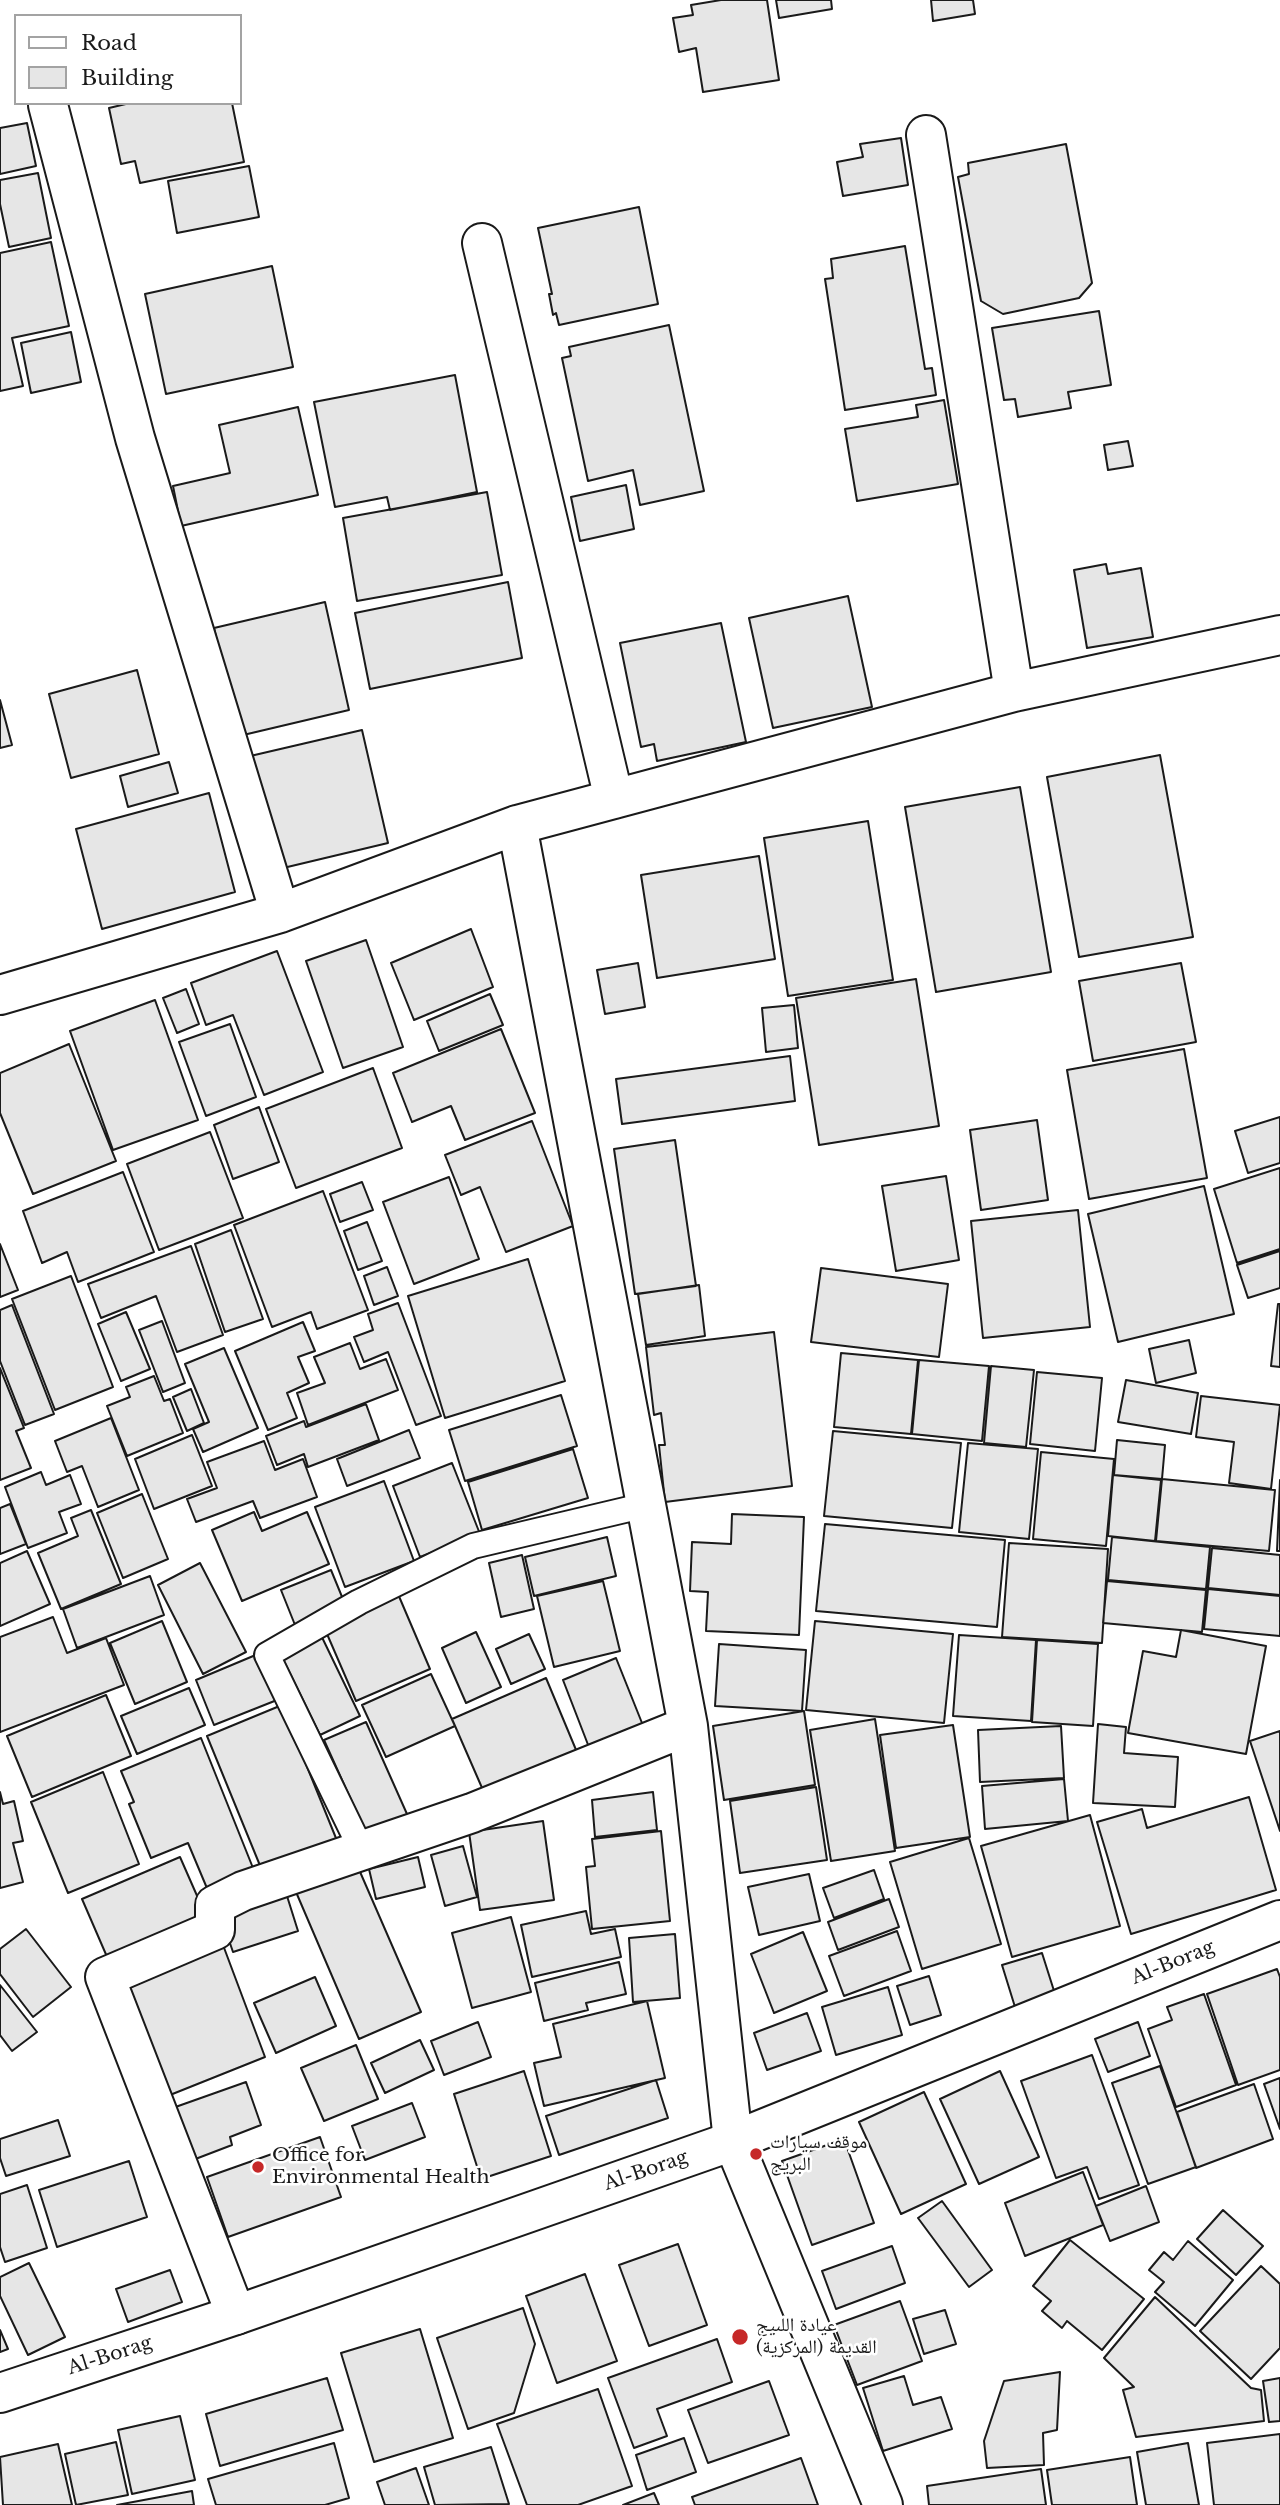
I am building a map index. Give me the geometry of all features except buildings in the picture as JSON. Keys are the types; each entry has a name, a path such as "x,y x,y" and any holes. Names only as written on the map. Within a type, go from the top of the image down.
{"street":[{"path":"48,105 135,438 279,913"},
{"path":"926,135 1013,692"},
{"path":"482,243 614,799"},
{"path":"0,995 279,913 517,825 1013,692 1280,635"},
{"path":"517,825 688,1726 733,2141 883,2505"},
{"path":"236,2315 105,1977 215,1930 215,1905 243,1891 472,1814 688,1726"},
{"name":"Al-Borag","path":"0,2393 236,2315 733,2141 1280,1920"}],"lane":[{"path":"362,1851 267,1655 359,1602 472,1546 646,1505"}],"place":[{"name":"موقف سيارات البريج","path":"756,2154"},
{"name":"Office for Environmental Health","path":"258,2167"},
{"name":"عيادة اللىيج القديمة (المركزية)","path":"740,2337"}]}
